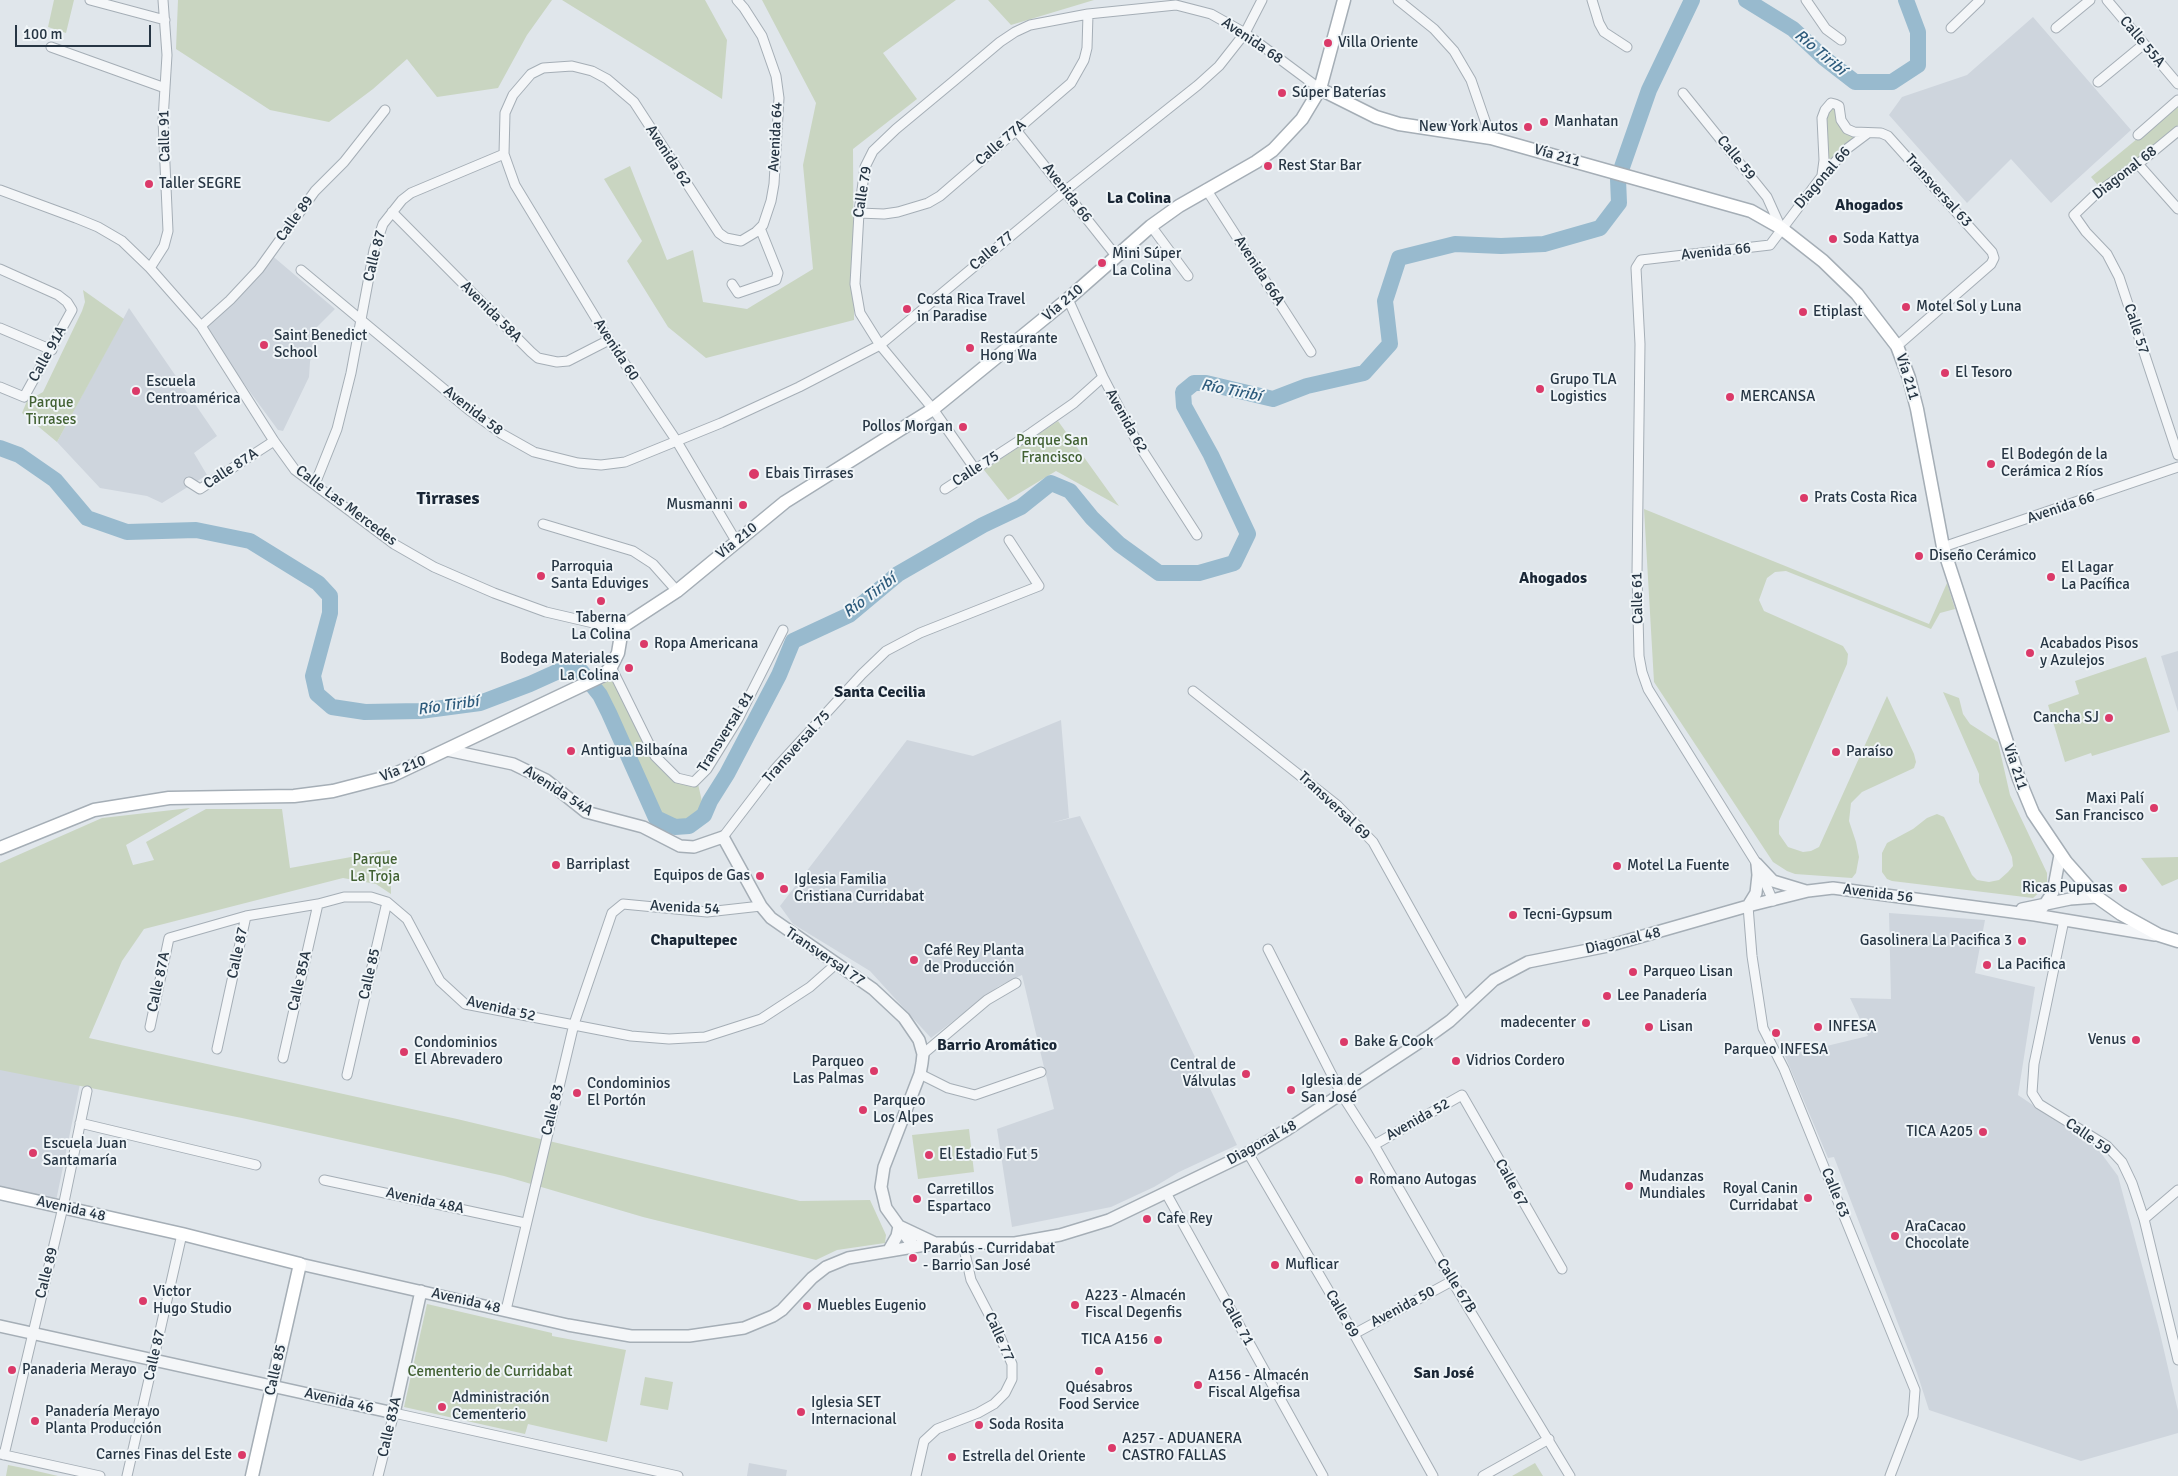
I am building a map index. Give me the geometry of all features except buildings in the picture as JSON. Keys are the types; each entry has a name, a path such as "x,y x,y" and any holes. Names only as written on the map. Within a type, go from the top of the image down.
{"main road":[{"name":"Vía 210","path":"619,629 677,591 785,502 932,409 1068,299 1151,226 1179,206 1256,162 1273,150 1302,119 1320,89 1344,0"},
{"name":"Vía 211","path":"1320,89 1376,117 1399,124 1491,138 1645,180 1751,212 1781,228 1823,261 1857,294 1897,346 1909,378 1943,547 2026,798 2033,813 2060,855 2097,896 2121,914 2159,935 2178,941"},
{"path":"607,671 618,653 619,629"},
{"name":"Vía 210","path":"0,848 94,810 169,798 294,796 333,791 391,776 569,693 607,671"},
{"name":"Avenida 48","path":"0,1193 182,1234 300,1264"},
{"name":"Calle 85","path":"252,1476 300,1264"}],"street":[{"path":"90,0 165,20"},
{"name":"Calle 91","path":"150,268 164,246 168,231 163,120 167,55 163,0"},
{"name":"Avenida 64","path":"737,0 762,36 776,76 779,98 778,142 771,201 768,214 760,228"},
{"name":"Calle 77","path":"676,440 721,423 799,387 880,345 1066,190 1198,85 1218,66 1245,33 1262,0"},
{"path":"1592,0 1599,23 1604,32 1628,47"},
{"path":"1806,0 1826,29 1841,40"},
{"path":"1951,28 1980,0"},
{"path":"2056,28 2090,0"},
{"name":"Calle 55A","path":"2107,0 2178,84"},
{"path":"1401,1 1434,29 1454,51 1471,80 1491,138"},
{"name":"Avenida 68","path":"1088,14 1176,6 1211,14 1245,33 1320,89"},
{"name":"Calle 77A","path":"859,214 891,213 928,203 940,196 1071,82 1078,71 1087,48 1088,14"},
{"name":"Calle 79","path":"932,409 880,345 860,314 855,284 859,214 864,176 869,158 896,129 1000,42 1015,32 1030,25 1088,14"},
{"path":"2098,82 2144,44"},
{"path":"51,47 165,88"},
{"name":"Avenida 62","path":"504,154 505,113 512,96 531,74 543,68 556,66 572,66 592,71 607,79 634,102 711,223 726,238 741,241 760,228"},
{"name":"Calle 59","path":"1683,93 1767,197 1781,228"},
{"path":"2138,135 2178,100"},
{"name":"Transversal 63","path":"1822,176 1824,160 1822,118 1824,110 1831,103 1838,106 1841,120 1846,129 1881,133 1888,136 1992,252 1994,258 1991,264 1897,346"},
{"name":"Calle 89","path":"201,326 230,300 259,269 315,191 344,162 385,110"},
{"name":"Avenida 66","path":"1016,130 1066,190 1117,257"},
{"name":"Diagonal 68","path":"2074,215 2098,192 2138,164 2178,131"},
{"name":"Diagonal 66","path":"1781,228 1822,176 1848,148 1868,133"},
{"name":"Calle 87","path":"315,484 337,429 351,373 377,237 392,212 402,200 416,190 504,154"},
{"name":"Avenida 60","path":"504,154 514,185 609,340 676,440 736,541"},
{"path":"2138,164 2178,209"},
{"name":"Calle Las Mercedes","path":"0,190 98,227 122,241 150,268 201,326 274,441 295,470 394,544 465,582 546,612 619,629"},
{"name":"Avenida 66A","path":"1206,190 1311,352"},
{"name":"Avenida 58A","path":"392,212 538,358 557,362 568,361 609,340"},
{"name":"Calle 57","path":"2074,215 2086,232 2107,254 2119,277 2178,455"},
{"path":"1151,226 1188,276"},
{"path":"732,284 738,293 776,280 778,273 760,228"},
{"name":"Avenida 66","path":"1641,260 1769,246 1773,243 1781,228"},
{"name":"Calle 61","path":"1641,260 1636,268 1640,344 1637,573 1640,660 1648,689 1757,864 1773,901"},
{"name":"Calle 91A","path":"0,269 58,295 67,302 72,310 52,350 24,397 0,387"},
{"name":"Avenida 58","path":"301,270 469,410 502,434 534,452 578,463 601,465 625,462 676,440"},
{"name":"Avenida 62","path":"1068,299 1103,377 1137,442 1197,535"},
{"path":"0,328 52,350"},
{"name":"Calle 75","path":"945,489 1074,403 1103,377"},
{"path":"932,409 975,469"},
{"name":"Calle 87A","path":"189,482 200,490 274,441"},
{"name":"Avenida 66","path":"1943,547 2178,467"},
{"path":"543,524 633,551 653,564 677,591"},
{"name":"Transversal 75","path":"723,837 775,769 862,674 886,652 920,633 1039,586 1010,540"},
{"name":"Transversal 81","path":"607,671 656,756 677,778 694,782 707,769 738,719 783,630"},
{"name":"Transversal 69","path":"1193,691 1337,805 1373,842 1465,1007"},
{"name":"Avenida 54A","path":"447,750 513,764 546,780 586,812 643,827 680,846 694,846 723,837"},
{"name":"Transversal 77","path":"723,837 762,906 771,918 783,929 873,989 904,1018 919,1040 923,1054"},
{"path":"2035,915 2046,905 2054,892 2060,855"},
{"path":"1757,864 1774,880 1808,891"},
{"path":"1748,906 1756,893 1757,864"},
{"name":"Avenida 56","path":"1748,906 1808,891 1833,888 2010,911 2159,935"},
{"name":"Avenida 56","path":"2010,911 2070,899 2097,896"},
{"name":"Avenida 52","path":"169,938 246,916 318,904 344,897 371,897 387,902 407,919 440,981 465,1004 631,1036 669,1039 706,1037 761,1019 810,987 836,964"},
{"name":"Calle 85","path":"347,1075 387,902"},
{"name":"Calle 85A","path":"283,1058 318,904"},
{"name":"Avenida 54","path":"612,913 624,904 707,912 762,906"},
{"name":"Diagonal 48","path":"914,1247 937,1243 1014,1243 1060,1235 1109,1220 1248,1153 1342,1095 1432,1034 1494,980 1528,962 1646,937 1748,906"},
{"name":"Calle 63","path":"1748,906 1752,956 1763,1028 1784,1069 1915,1390 1913,1416 1890,1476"},
{"name":"Calle 83","path":"506,1310 525,1223 574,1024 612,913"},
{"name":"Calle 87","path":"217,1049 246,916"},
{"name":"Calle 59","path":"2064,920 2034,1064 2032,1093 2039,1104 2107,1146 2122,1162 2132,1183 2144,1219 2178,1360"},
{"name":"Calle 87A","path":"150,1027 169,938"},
{"path":"1268,949 1342,1095"},
{"path":"914,1247 886,1208 882,1199 882,1177 920,1074 923,1054 987,1000 1016,984"},
{"path":"920,1074 948,1088 975,1095 1041,1072"},
{"name":"Calle 89","path":"2,1454 63,1207 87,1091"},
{"name":"Calle 67B","path":"1342,1095 1374,1145 1452,1281 1570,1476"},
{"name":"Avenida 52","path":"1374,1145 1462,1095"},
{"name":"Calle 67","path":"1462,1095 1562,1269"},
{"path":"80,1123 256,1165"},
{"name":"Calle 69","path":"1248,1153 1354,1334 1433,1476"},
{"name":"Avenida 48A","path":"324,1180 525,1223"},
{"path":"2144,1219 2178,1190"},
{"name":"Calle 71","path":"1166,1193 1323,1476"},
{"path":"899,1226 937,1243"},
{"path":"889,1250 897,1236 899,1226"},
{"name":"Calle 87","path":"127,1476 182,1234"},
{"name":"Calle 77","path":"916,1476 924,1441 937,1429 978,1413 994,1404 1005,1393 1012,1379 1012,1364 998,1330 971,1280 963,1244"},
{"name":"Avenida 48","path":"300,1264 568,1325 631,1336 689,1336 744,1328 764,1321 782,1310 802,1287 826,1267 848,1258 914,1247"},
{"name":"Avenida 50","path":"1354,1334 1452,1281"},
{"name":"Calle 83A","path":"378,1476 394,1413 420,1291"},
{"name":"Avenida 46","path":"0,1326 678,1476"},
{"path":"1483,1476 1549,1439"},
{"path":"2,1454 100,1476"}],"shaded area":[{"path":"2033,17 2131,130 2051,203 2011,159 1967,203 1889,115 1902,97 1967,75"},
{"name":"Saint Benedict School","path":"269,253 335,309 317,327 309,377 283,431 278,430 203,328 243,293"},
{"name":"Escuela Centroamérica","path":"129,308 217,436 194,453 207,475 162,503 147,496 100,488 57,442"},
{"path":"2178,651 2178,712 2161,656"},
{"path":"1061,720 1069,818 1051,823 1080,816 1237,1145 1111,1207 1012,1227 997,1129 1054,1109 1022,975 999,986 931,1038 870,971 793,924 780,906 907,740 973,756"},
{"path":"1889,913 1985,920 1975,973 2035,987 2018,1095 2098,1149 2118,1176 2159,1329 2178,1411 2178,1433 2081,1461 1929,1410 1917,1373 1834,1157 1828,1158 1785,1056 1868,1036 1850,998 1891,999"},
{"name":"Escuela Juan Santamaría","path":"0,1068 80,1084 56,1201 0,1189"},
{"path":"749,1463 787,1470 786,1476 747,1476"}],"green space":[{"path":"54,0 74,0 66,33 48,27"},
{"path":"178,0 552,0 527,35 498,88 437,97 407,59 373,89 329,122 270,110 176,49"},
{"path":"562,0 705,0 727,40 722,99"},
{"path":"762,0 956,0 883,53 917,99 853,149 854,320 706,358 668,327 627,261 642,241 604,179 630,166 667,260 693,250 703,302 747,309 813,269 803,165 816,103"},
{"path":"988,0 1094,0 1011,25"},
{"path":"1835,105 1838,120 1859,135 1827,167 1825,114"},
{"path":"2178,105 2178,125 2100,188 2091,177"},
{"name":"Parque Tirrases","path":"83,290 124,319 57,442 22,413 29,396 36,396 43,392 82,311 85,302"},
{"name":"Parque San Francisco","path":"1058,421 1119,506 1056,471 1008,500 984,470"},
{"path":"1644,509 1929,624 1947,583 1955,609 1940,613 1931,629 1786,571 1775,572 1767,578 1759,600 1764,611 1843,646 1848,654 1847,664 1779,821 1779,834 1788,847 1803,852 1819,847 1887,696 1914,754 1916,762 1914,768 1862,792 1851,803 1849,821 1859,857 1856,873 1852,878 1795,874 1773,862 1654,682"},
{"name":"Cancha SJ","path":"2146,657 2170,732 2092,756 2091,753 2065,762 2048,705 2079,694 2075,681"},
{"path":"614,677 653,756 676,780 698,784 704,810 685,823 670,822 656,813 612,702 601,685"},
{"path":"1943,692 1959,698 1963,714 1970,724 1998,742 2010,795 2047,873 2047,882 2042,890 2033,898 1892,881 1887,879 1882,872 1882,853 1887,843 1913,829 1927,818 1937,814 1944,817 1972,875 1977,880 1989,882 1999,880 2013,866 2012,857 1979,782 1979,774"},
{"name":"Parque La Troja","path":"190,808 126,845 133,865 154,860 146,842 206,809 282,809 290,868 390,850 391,894 376,884 343,878 144,929 122,961 89,1038 457,1119 800,1201 870,1200 886,1235 885,1243 837,1250 816,1260 643,1217 504,1176 242,1118 0,1070 0,863 102,818"},
{"path":"2178,857 2178,879 2162,886 2141,858"},
{"path":"969,1129 974,1172 918,1179 912,1135"},
{"name":"Cementerio de Curridabat","path":"427,1304 552,1333 552,1336 626,1350 607,1442 528,1424 525,1434 404,1407"},
{"path":"645,1377 673,1382 668,1410 640,1405"},
{"path":"1535,1463 1543,1476 1512,1476"},
{"path":"8,1465 28,1469 58,1476 6,1476"}],"waterway":[{"name":"Río Tiribí","path":"1621,170 1649,90 1692,0"},
{"name":"Río Tiribí","path":"1746,0 1793,29 1824,58 1855,82 1892,82 1918,65 1918,32 1906,0"},
{"name":"Río Tiribí","path":"0,448 19,455 55,480 87,518 127,532 196,530 250,541 318,583 330,596 330,613 313,676 317,694 332,707 365,712 420,711 480,703 561,670 581,671 600,695 656,818 675,827 689,826 704,815 779,675 793,641 849,615 898,574 983,525 1021,507 1051,483 1070,491 1092,518 1119,544 1159,573 1199,573 1234,563 1248,534 1211,455 1184,406 1183,392 1194,383 1206,383 1273,399 1307,386 1364,373 1390,344 1385,301 1399,258 1455,244 1501,246 1544,244 1600,228 1619,203 1618,179"}],"place":[{"name":"Villa Oriente","path":"1328,43"},
{"name":"Súper Baterías","path":"1282,93"},
{"name":"Manhatan","path":"1544,122"},
{"name":"New York Autos","path":"1528,127"},
{"name":"Rest Star Bar","path":"1268,166"},
{"name":"Taller SEGRE","path":"149,184"},
{"name":"Soda Kattya","path":"1833,239"},
{"name":"Mini Súper La Colina","path":"1102,263"},
{"name":"Motel Sol y Luna","path":"1906,307"},
{"name":"Costa Rica Travel in Paradise","path":"907,309"},
{"name":"Etiplast","path":"1803,312"},
{"name":"Saint Benedict School","path":"264,345"},
{"name":"Restaurante Hong Wa","path":"970,348"},
{"name":"El Tesoro","path":"1945,373"},
{"name":"Grupo TLA Logistics","path":"1540,389"},
{"name":"Escuela Centroamérica","path":"136,391"},
{"name":"MERCANSA","path":"1730,397"},
{"name":"Pollos Morgan","path":"963,427"},
{"name":"El Bodegón de la Cerámica 2 Ríos","path":"1991,464"},
{"name":"Ebais Tirrases","path":"754,474"},
{"name":"Prats Costa Rica","path":"1804,498"},
{"name":"Musmanni","path":"743,505"},
{"name":"Diseño Cerámico","path":"1919,556"},
{"name":"Parroquia Santa Eduviges","path":"541,576"},
{"name":"El Lagar La Pacífica","path":"2051,577"},
{"name":"Taberna La Colina","path":"601,601"},
{"name":"Ropa Americana","path":"644,644"},
{"name":"Acabados Pisos y Azulejos","path":"2030,653"},
{"name":"Bodega Materiales La Colina","path":"629,668"},
{"name":"Cancha SJ","path":"2109,718"},
{"name":"Antigua Bilbaína","path":"571,751"},
{"name":"Paraíso","path":"1836,752"},
{"name":"Maxi Palí San Francisco","path":"2154,808"},
{"name":"Barriplast","path":"556,865"},
{"name":"Motel La Fuente","path":"1617,866"},
{"name":"Equipos de Gas","path":"760,876"},
{"name":"Ricas Pupusas","path":"2123,888"},
{"name":"Iglesia Familia Cristiana Curridabat","path":"784,889"},
{"name":"Tecni-Gypsum","path":"1513,915"},
{"name":"Gasolinera La Pacifica 3","path":"2022,941"},
{"name":"Café Rey Planta de Producción","path":"914,960"},
{"name":"La Pacifica","path":"1987,965"},
{"name":"Parqueo Lisan","path":"1633,972"},
{"name":"Lee Panadería","path":"1607,996"},
{"name":"madecenter","path":"1586,1023"},
{"name":"Lisan","path":"1649,1027"},
{"name":"INFESA","path":"1818,1027"},
{"name":"Parqueo INFESA","path":"1776,1033"},
{"name":"Venus","path":"2136,1040"},
{"name":"Bake & Cook","path":"1344,1042"},
{"name":"Condominios El Abrevadero","path":"404,1052"},
{"name":"Vidrios Cordero","path":"1456,1061"},
{"name":"Parqueo Las Palmas","path":"874,1071"},
{"name":"Central de Válvulas","path":"1246,1074"},
{"name":"Iglesia de San José","path":"1291,1090"},
{"name":"Condominios El Portón","path":"577,1093"},
{"name":"Parqueo Los Alpes","path":"863,1110"},
{"name":"TICA A205","path":"1983,1132"},
{"name":"Escuela Juan Santamaría","path":"33,1153"},
{"name":"El Estadio Fut 5","path":"929,1155"},
{"name":"Romano Autogas","path":"1359,1180"},
{"name":"Mudanzas Mundiales","path":"1629,1186"},
{"name":"Royal Canin Curridabat","path":"1808,1198"},
{"name":"Carretillos Espartaco","path":"917,1199"},
{"name":"Cafe Rey","path":"1147,1219"},
{"name":"AraCacao Chocolate","path":"1895,1236"},
{"name":"Parabús - Curridabat - Barrio San José","path":"913,1258"},
{"name":"Muflicar","path":"1275,1265"},
{"name":"Victor Hugo Studio","path":"143,1301"},
{"name":"A223 - Almacén Fiscal Degenfis","path":"1075,1305"},
{"name":"Muebles Eugenio","path":"807,1306"},
{"name":"TICA A156","path":"1158,1340"},
{"name":"Panaderia Merayo","path":"12,1370"},
{"name":"Quésabros Food Service","path":"1099,1371"},
{"name":"A156 - Almacén Fiscal Algefisa","path":"1198,1385"},
{"name":"Administración Cementerio","path":"442,1407"},
{"name":"Iglesia SET Internacional","path":"801,1412"},
{"name":"Panadería Merayo Planta Producción","path":"35,1421"},
{"name":"Soda Rosita","path":"979,1425"},
{"name":"A257 - ADUANERA CASTRO FALLAS","path":"1112,1448"},
{"name":"Carnes Finas del Este","path":"242,1455"},
{"name":"Estrella del Oriente","path":"952,1457"}],"district":[{"name":"La Colina","path":"1139,199"},
{"name":"Ahogados","path":"1869,206"},
{"name":"Tirrases","path":"448,499"},
{"name":"Ahogados","path":"1553,579"},
{"name":"Santa Cecilia","path":"880,693"},
{"name":"Chapultepec","path":"694,941"},
{"name":"Barrio Aromático","path":"997,1046"},
{"name":"San José","path":"1444,1374"}]}
